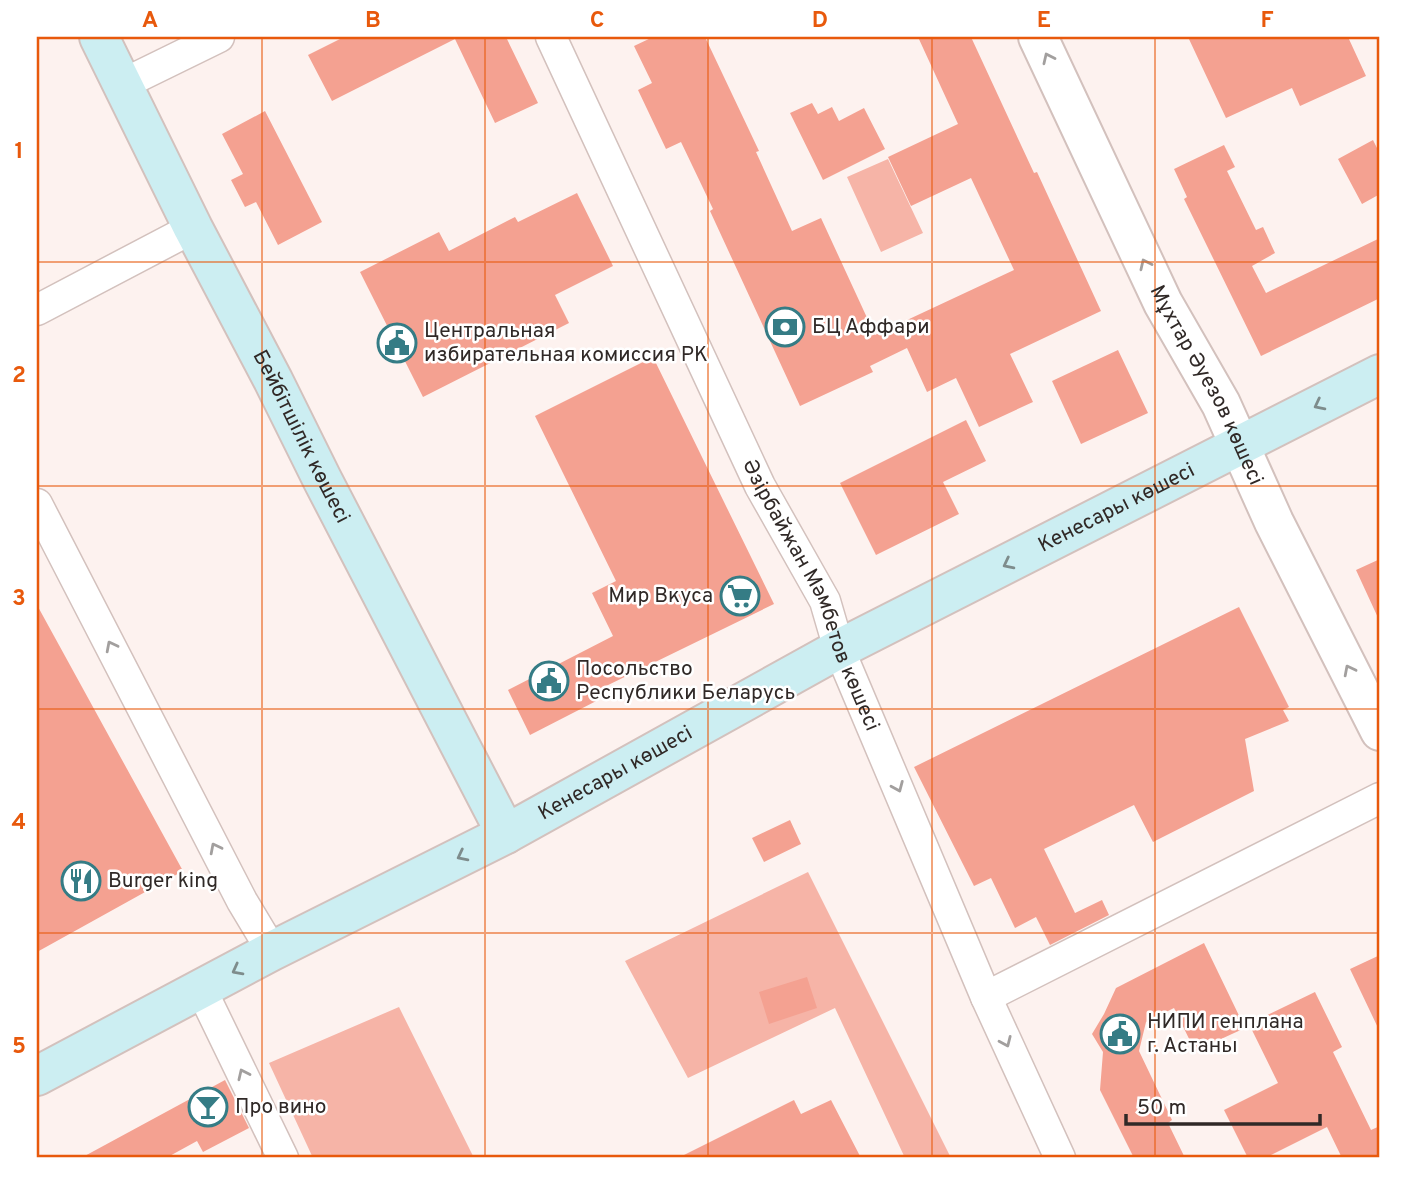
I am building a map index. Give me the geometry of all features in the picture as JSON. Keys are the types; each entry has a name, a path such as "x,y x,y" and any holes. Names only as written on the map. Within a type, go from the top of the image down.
{"main road":[{"name":"Бейбітшілік көшесі","path":"99,37 192,228 506,834"},
{"name":"Кенесары көшесі","path":"37,1076 272,951 506,834 839,649 1380,374"}],"street":[{"path":"122,84 219,37"},
{"name":"Әзірбайжан Мәмбетов көшесі","path":"551,37 760,486 825,601 839,649 986,997 1060,1158"},
{"name":"Мұхтар Әуезов көшесі","path":"1038,37 1163,303 1222,404 1274,522 1380,731"},
{"path":"37,310 192,228"},
{"path":"37,504 242,901 272,951"},
{"path":"986,997 1380,798"},
{"path":"201,989 283,1158"}],"shaded area":[{"path":"888,159 923,233 881,252 847,177"},
{"path":"808,872 951,1158 905,1158 835,1008 688,1078 625,961"},
{"path":"399,1007 474,1158 313,1158 269,1063"}],"building":[{"path":"344,37 506,37 538,103 495,123 455,39 332,101 308,55"},
{"path":"653,37 705,37 759,151 756,152 792,231 821,218 875,335 1014,270 971,178 911,206 888,157 958,124 918,37 971,37 1101,311 1010,354 1033,402 979,427 956,378 927,392 907,348 870,366 873,372 800,406 681,142 666,149 638,90 652,83 634,46"},
{"path":"1188,37 1348,37 1366,76 1300,106 1292,88 1226,118"},
{"path":"812,103 818,114 832,107 839,121 864,108 885,149 823,180 790,113"},
{"path":"265,111 322,222 278,245 256,202 245,207 231,180 243,174 222,134"},
{"path":"1373,140 1380,154 1380,194 1362,204 1338,159"},
{"path":"1224,145 1235,167 1227,171 1256,230 1263,227 1275,253 1252,266 1266,293 1380,238 1380,298 1261,356 1184,199 1187,197 1174,169"},
{"path":"577,193 613,266 555,295 569,323 423,397 360,272 439,232 449,251 515,217 518,222"},
{"path":"1118,350 1148,413 1081,444 1052,381"},
{"path":"653,357 774,604 602,688 606,696 530,735 508,690 613,636 592,593 616,581 535,416"},
{"path":"966,420 986,461 943,482 959,514 876,555 840,483"},
{"path":"1380,559 1380,622 1356,570"},
{"path":"37,605 183,871 37,952"},
{"path":"1239,607 1289,707 1283,710 1289,721 1245,739 1254,791 1153,842 1134,805 1044,849 1075,913 1102,900 1109,915 1050,945 1036,917 1015,928 991,878 974,886 914,767"},
{"path":"790,820 801,844 764,862 752,838"},
{"path":"1204,943 1245,1028 1195,1051 1174,1008 1146,1022 1139,1051 1172,1120 1168,1123 1185,1158 1134,1158 1100,1090 1103,1052 1092,1034 1116,988"},
{"path":"1380,955 1380,1032 1350,969"},
{"path":"807,977 817,1008 769,1024 759,992"},
{"path":"1315,992 1342,1047 1333,1052 1371,1130 1380,1126 1380,1158 1342,1158 1327,1127 1265,1158 1248,1158 1224,1110 1278,1083 1249,1024"},
{"path":"225,1080 249,1128 203,1152 197,1141 166,1158 81,1158"},
{"path":"794,1100 801,1114 831,1100 861,1158 678,1158"}],"place":[{"name":"БЦ Аффари","path":"785,327"},
{"name":"Центральная избирательная комиссия РК","path":"397,343"},
{"name":"Мир Вкуса","path":"740,596"},
{"name":"Посольство Республики Беларусь","path":"549,681"},
{"name":"Burger king","path":"81,881"},
{"name":"НИПИ генплана г. Астаны","path":"1120,1034"},
{"name":"Про вино","path":"208,1107"}]}
